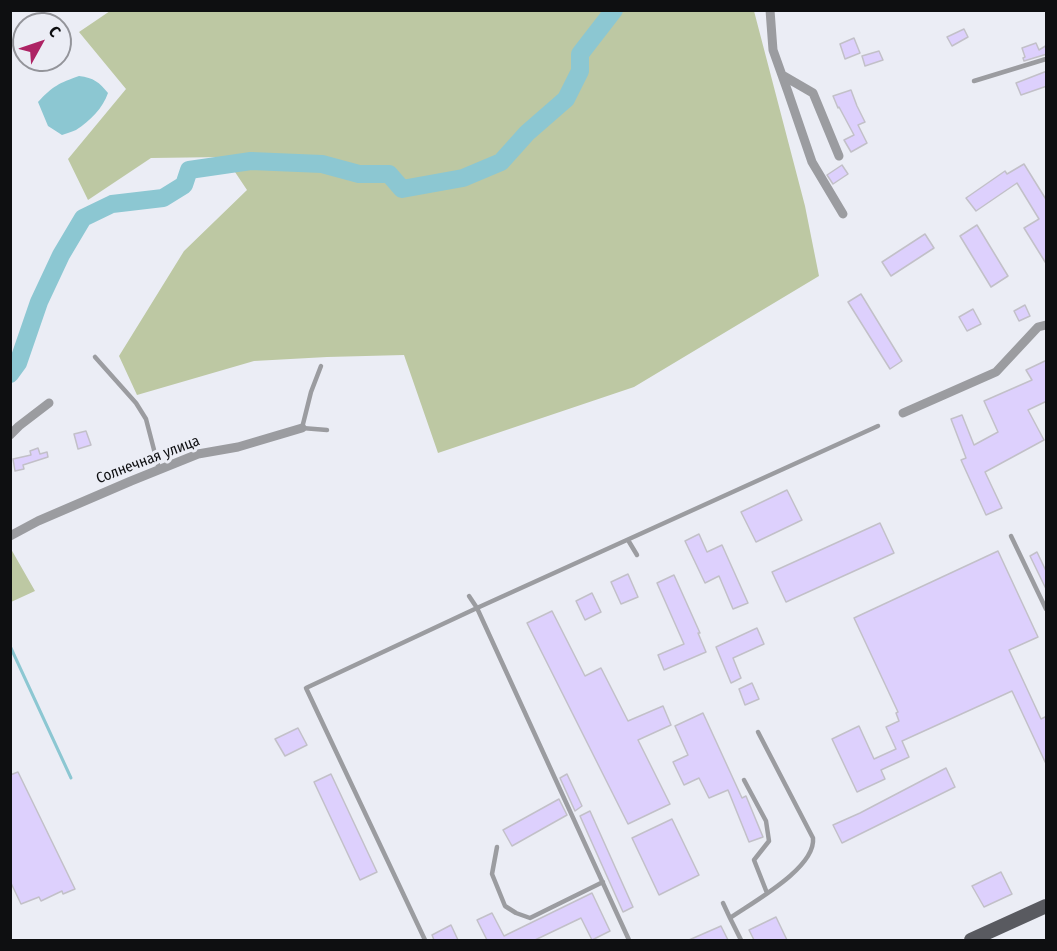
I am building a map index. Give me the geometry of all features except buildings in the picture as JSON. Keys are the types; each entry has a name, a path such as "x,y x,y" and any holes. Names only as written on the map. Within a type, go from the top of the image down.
{"main road":[{"path":"971,940 1047,906"}],"street":[{"path":"771,10 772,50 812,162 843,214"},
{"path":"782,75 813,93 839,156"},
{"path":"903,413 996,372 1038,327 1047,325"},
{"path":"10,435 49,403"},
{"name":"Солнечная улица","path":"10,536 38,521 198,454 238,447 302,428"}],"lane":[{"path":"974,81 1047,59"},
{"path":"95,357 136,403 146,419 159,469"},
{"path":"321,366 311,392 302,428 327,430"},
{"path":"425,940 306,688 879,426"},
{"path":"1011,536 1047,609"},
{"path":"628,540 637,555"},
{"path":"469,596 477,608 629,940"},
{"path":"730,918 781,884 796,871 813,846 813,838 758,732"},
{"path":"744,780 766,821 769,841 754,860 767,893"},
{"path":"497,847 492,874 505,906 530,918 603,882"},
{"path":"723,903 741,940"}],"green space":[{"path":"110,11 754,11 805,206 819,276 634,387 438,453 404,355 254,361 137,395 119,356 184,251 247,190 225,157 151,158 88,200 68,159 126,89 79,32"},
{"path":"11,549 35,591 10,602"}],"water":[{"path":"79,76 96,81 108,93 103,104 91,118 76,130 62,135 48,126 38,102 57,86"}],"waterway":[{"path":"10,374 18,363 39,302 61,255 83,218 112,204 163,198 184,185 189,170 251,161 322,164 359,174 389,174 402,189 463,178 501,162 527,133 566,99 580,71 580,54 614,10"},
{"path":"10,646 71,778"}]}
